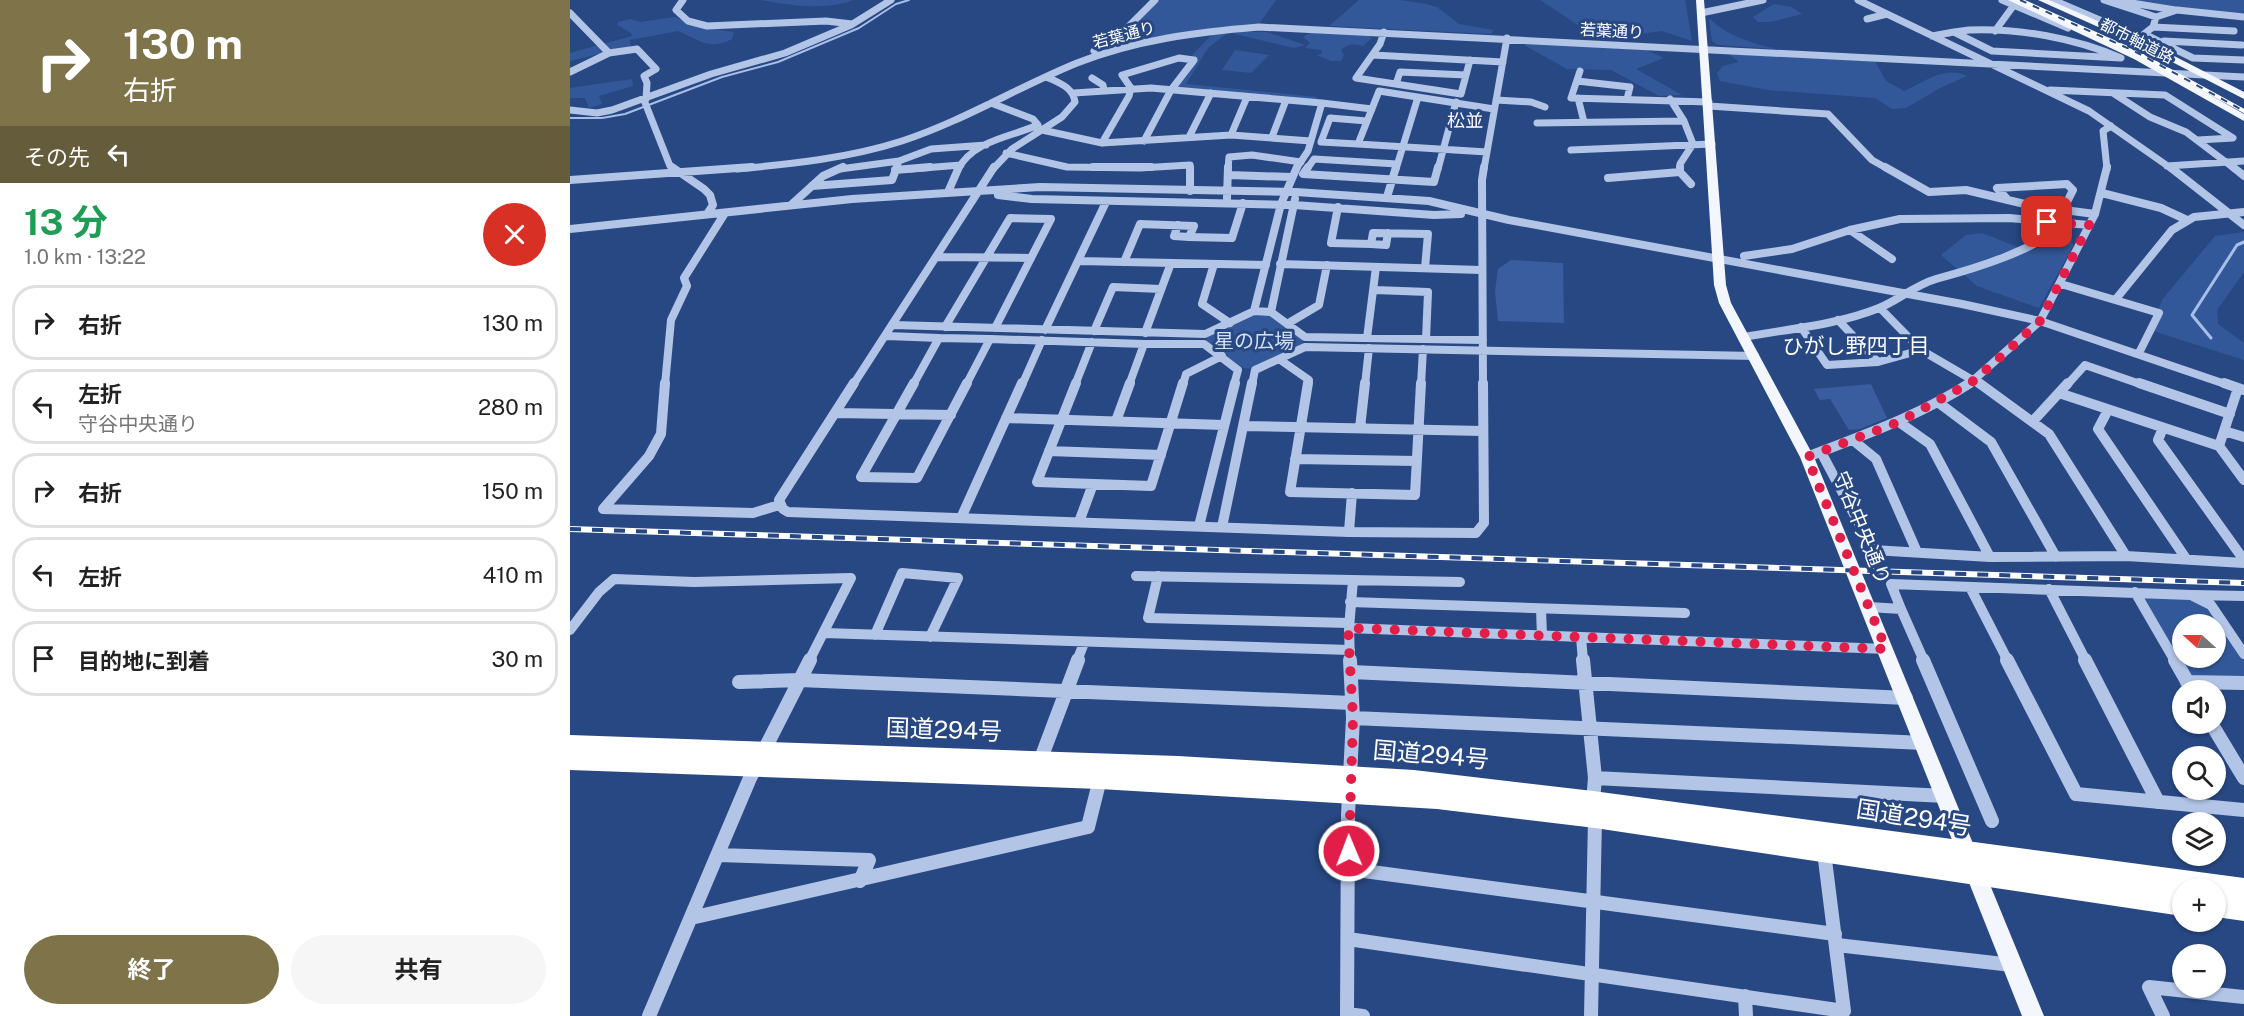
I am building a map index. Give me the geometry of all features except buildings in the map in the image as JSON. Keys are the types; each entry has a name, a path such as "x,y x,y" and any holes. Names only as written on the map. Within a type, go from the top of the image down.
{"highway":[{"name":"国道294号","path":"570,744 760,760 1100,779 1349,784"},
{"name":"国道294号","path":"570,761 1040,761 1349,784 1437,799 1594,810 1973,864 2172,901"},
{"name":"国道294号","path":"1594,810 1824,852 2244,889"},
{"path":"2226,907 2244,909"}],"main road":[{"name":"守谷中央通り","path":"1700,0 1719,260 1725,303 1814,454 1869,607 2033,1016"},
{"name":"都市軸道路","path":"2042,0 2141,43 2244,96"},
{"name":"都市軸道路","path":"2013,2 2094,36 2167,73 2244,117"}],"street":[{"path":"683,0 676,10 688,21 707,26 826,21 852,24"},
{"path":"570,110 604,111 645,102 704,76 785,53 852,24 891,0"},
{"path":"1099,55 1094,51 1124,31 1155,0"},
{"path":"1701,13 1763,0"},
{"path":"1858,0 2078,105 2167,166 2244,225"},
{"path":"1995,31 2013,2 2002,0"},
{"path":"2053,0 2137,36 2141,43"},
{"path":"2104,0 2156,17 2177,10"},
{"path":"2113,0 2244,18"},
{"path":"570,13 608,52"},
{"path":"1867,19 1887,14"},
{"path":"2236,16 2234,31 2243,46"},
{"path":"2156,17 2153,27 2144,34 2193,58 2244,60"},
{"name":"若葉通り","path":"570,180 783,163 853,153 929,132 1099,55 1160,39 1231,29 1295,27 2244,77"},
{"path":"2153,27 2234,31"},
{"path":"1932,36 1971,30 1995,31 2104,49 2121,58 1992,51 1954,33"},
{"path":"1384,32 1373,55 1356,78 1461,94 1470,60"},
{"path":"779,505 788,512 1348,532 1476,533 1484,523 1481,214 1486,152 1507,38"},
{"path":"2158,41 2243,46"},
{"path":"570,72 608,52 637,49 656,67 644,76 647,83 645,102 663,150 675,171 710,195 713,205 707,214"},
{"path":"1373,55 1503,62"},
{"path":"2055,55 2064,68"},
{"path":"1102,143 1129,96 1131,88 1122,75 1179,58 1194,60 1171,90 1144,141"},
{"path":"1580,71 1571,98 1670,99 1828,114 1872,160 1909,183 1929,192 1965,190 2033,206 2095,214"},
{"path":"1396,84 1400,72 1466,75"},
{"path":"779,505 779,500 938,257 977,192 1006,153 1071,112 1075,105 1074,93 1061,82 1047,77"},
{"path":"1092,78 1103,84 1104,90"},
{"path":"1577,81 1629,87 1627,99"},
{"path":"1074,93 1131,88 1171,90 1372,109"},
{"path":"2044,89 2166,95 2233,138 2198,140"},
{"path":"1358,144 1379,91 1494,109"},
{"path":"1190,136 1211,93"},
{"path":"2112,93 2150,117 2181,129 2244,176"},
{"path":"1231,135 1247,97"},
{"path":"1387,197 1418,97"},
{"path":"1578,98 1584,122"},
{"path":"1670,99 1684,121 1693,144"},
{"path":"1272,137 1286,100"},
{"path":"1496,100 1531,102 1545,107"},
{"path":"1397,164 1314,159 1303,174 1434,182 1456,102"},
{"path":"791,205 823,176 844,167 898,160 931,149 986,145 1019,135 1038,125 1033,119 991,103"},
{"path":"1254,311 1281,204 1291,177 1311,141 1322,103"},
{"path":"1367,121 1330,118 1321,142 1486,152"},
{"path":"1537,123 1684,121"},
{"path":"2111,126 2103,131 2108,170 2095,214 2040,321 1975,380 1939,403 1854,441 1814,454 1873,550 1990,557 2126,556 2244,562"},
{"path":"1042,130 1074,139 1102,143 1231,135 1311,141"},
{"path":"1691,184 1680,172 1680,164 1693,144"},
{"path":"1571,150 1712,144"},
{"path":"948,192 967,156 986,145"},
{"path":"1006,153 1068,166 1140,168 1190,165 1190,191"},
{"path":"1226,203 1229,157 1252,155 1301,162"},
{"path":"812,186 892,180 898,160"},
{"path":"2167,166 2244,161"},
{"path":"895,170 961,165"},
{"path":"1608,178 1680,172"},
{"path":"1229,175 1291,177"},
{"path":"2008,199 1997,188 2067,183 2073,190 2063,210"},
{"path":"570,229 791,205 1040,187 1296,192 1417,200 2040,321 2241,389 2219,446"},
{"path":"977,192 1032,199 1281,204 1414,213 1481,214"},
{"path":"1270,312 1296,192"},
{"path":"2102,193 2161,208 2187,220"},
{"path":"1414,213 1423,207 1417,200"},
{"path":"1045,330 1106,202"},
{"path":"1124,262 1140,224 1178,225 1174,237 1232,238 1243,203"},
{"path":"1338,207 1331,243 1386,245 1388,233 1428,234 1425,268"},
{"path":"2116,299 2172,230 2187,220 2244,212"},
{"path":"725,213 684,278 687,286 671,320 661,434 649,456 603,509 753,513 779,505"},
{"path":"1744,256 1792,249 1880,222 1948,217 2009,218 2089,225"},
{"path":"945,327 1010,218 1051,219 995,328"},
{"path":"1744,337 1838,320 1880,308 1904,293 1936,279 1958,275 2052,235 2066,223"},
{"path":"1850,230 1892,259"},
{"path":"938,257 1031,258"},
{"path":"1079,261 1266,265"},
{"path":"1145,333 1171,263"},
{"path":"1214,264 1202,304 1230,322"},
{"path":"1280,264 1481,270"},
{"path":"1287,324 1319,305 1327,266"},
{"path":"1360,428 1376,267"},
{"path":"2061,284 2159,313 2139,353"},
{"path":"1095,331 1113,287 1161,289"},
{"path":"1279,359 1309,380 1290,492 1415,495 1428,292 1375,290"},
{"path":"1880,308 1921,350 1975,380 2049,434 2126,556"},
{"path":"893,326 1205,334 1254,311 1270,312 1305,337 1368,343 1483,345 1755,356"},
{"path":"1838,320 1878,362"},
{"path":"1801,327 1827,365 1878,362 1921,350"},
{"path":"887,336 1204,345 1222,356 1238,370 1199,526"},
{"path":"939,338 861,477 917,478 990,339"},
{"path":"961,518 1042,340"},
{"path":"1092,342 1037,482 1151,486 1186,374 1222,356"},
{"path":"1222,527 1255,370 1305,347 1368,343"},
{"path":"1116,421 1144,344"},
{"path":"2033,421 2085,365 2230,414"},
{"path":"2059,393 2219,446 2244,480"},
{"path":"1939,403 1991,442 2056,557"},
{"path":"2108,410 2098,429 2187,560"},
{"path":"836,413 951,415"},
{"path":"1006,417 1224,425"},
{"path":"1899,422 1930,444 1990,557"},
{"path":"1243,426 1482,431"},
{"path":"2163,428 2158,440 2244,562"},
{"path":"2224,431 2244,437"},
{"path":"1854,441 1876,459 1917,552"},
{"path":"1049,451 1161,455"},
{"path":"1295,459 1417,461"},
{"path":"1078,522 1093,484"},
{"path":"1348,532 1352,493"},
{"path":"875,635 902,573 958,578 930,637"},
{"path":"1136,576 1460,582"},
{"path":"1158,576 1148,618 1886,649"},
{"path":"570,630 599,592 614,579 694,582 851,578 760,760 649,1016"},
{"path":"1353,580 1349,626 1353,718 1349,784 1347,1015 1363,1016"},
{"path":"1992,821 1891,584 2244,596"},
{"path":"1970,587 2076,794 2244,810"},
{"path":"2049,590 2158,802"},
{"path":"2135,592 2186,680"},
{"path":"2191,595 2211,605 2243,652"},
{"path":"1350,602 1685,613"},
{"path":"1869,607 1901,609"},
{"path":"1541,609 1542,636"},
{"path":"824,633 1350,650"},
{"path":"1581,637 1588,728 1595,778 1591,1016"},
{"path":"1040,761 1084,643"},
{"path":"1352,672 1906,698"},
{"path":"739,682 799,680 1066,689 1353,703"},
{"path":"2226,684 2244,683"},
{"path":"1353,718 1924,743"},
{"path":"2218,734 2244,778"},
{"path":"1595,778 1945,796"},
{"path":"691,918 1088,827 1100,779"},
{"path":"1348,939 1844,1011 1824,852"},
{"path":"718,855 869,860 860,881"},
{"path":"1349,869 2013,965"},
{"path":"2163,1016 2149,987 2244,998"},
{"path":"1745,996 1746,1016"}],"green space":[{"path":"761,0 853,0 819,6"},
{"path":"1159,0 1276,0 1259,24 1181,33 1104,51 1102,49 1122,37"},
{"path":"1359,0 1400,0 1426,4 1437,7 1459,24 1493,30 1492,34 1329,26"},
{"path":"1540,0 1685,0 1692,41 1662,31 1619,37 1596,37"},
{"path":"2133,0 2244,0 2244,12 2238,14 2174,9"},
{"path":"1774,4 1792,7 1802,14 1770,22 1758,22 1753,17"},
{"path":"675,17 694,26 734,32 732,39 711,44 678,31 630,40 631,45 628,47 570,61 570,53 632,36 631,33 617,25 618,22 631,19 640,22"},
{"path":"1709,18 1732,34 1776,49 1718,45 1712,41"},
{"path":"1267,32 1305,45 1294,48 1231,33"},
{"path":"1312,32 1366,34 1372,38 1363,46 1346,46 1341,50 1344,55 1341,61 1331,61 1316,55 1322,54 1321,50 1305,48 1310,43 1303,37"},
{"path":"1226,34 1208,48 1186,84 1317,97 1316,100 1174,88 1197,59 1192,55 1212,35"},
{"path":"1529,43 1646,50 1664,58 1636,69 1682,95 1659,96 1611,70 1567,69 1524,45"},
{"path":"1235,50 1269,55 1251,73 1222,70"},
{"path":"1729,54 1875,61 1886,81 1904,91 1927,79 1951,72 1967,76 1940,88 1906,108 1892,109 1875,98 1768,90 1720,81 1717,73 1723,66 1739,62"},
{"path":"632,79 633,86 599,96 602,104 589,108 585,98 570,98 570,88"},
{"path":"2244,232 2244,272 2217,310 2218,324 2244,343 2244,360 2150,330 2162,300 2215,236"},
{"path":"1982,233 2028,251 2072,237 2073,246 2039,308 1977,286 1941,255 1966,235"},
{"name":"星の広場","path":"1256,313 1269,314 1303,339 1302,344 1253,369 1243,368 1206,342 1208,335"},
{"path":"2135,593 2191,595 2211,605 2217,614 2172,614 2172,656"},
{"path":"2226,627 2244,654 2244,683 2226,683 2226,680 2186,680 2179,668 2226,668"}],"waterway":[{"path":"570,118 602,118 625,114 722,77 778,62 859,28 896,4 909,0"},
{"path":"2211,338 2192,315 2237,245 2244,242"}],"railway":[{"path":"2020,0 2134,51 2244,111"},
{"path":"570,529 2244,583"}],"district":[{"name":"松並","path":"1465,120"},
{"name":"ひがし野四丁目","path":"1856,345"}],"route":[{"path":"1349,851 1348,815 1353,718 1348,628 1886,649 1807,457 1854,441 1939,403 1975,380 2040,321 2061,284 2089,225 2047,222"}]}
